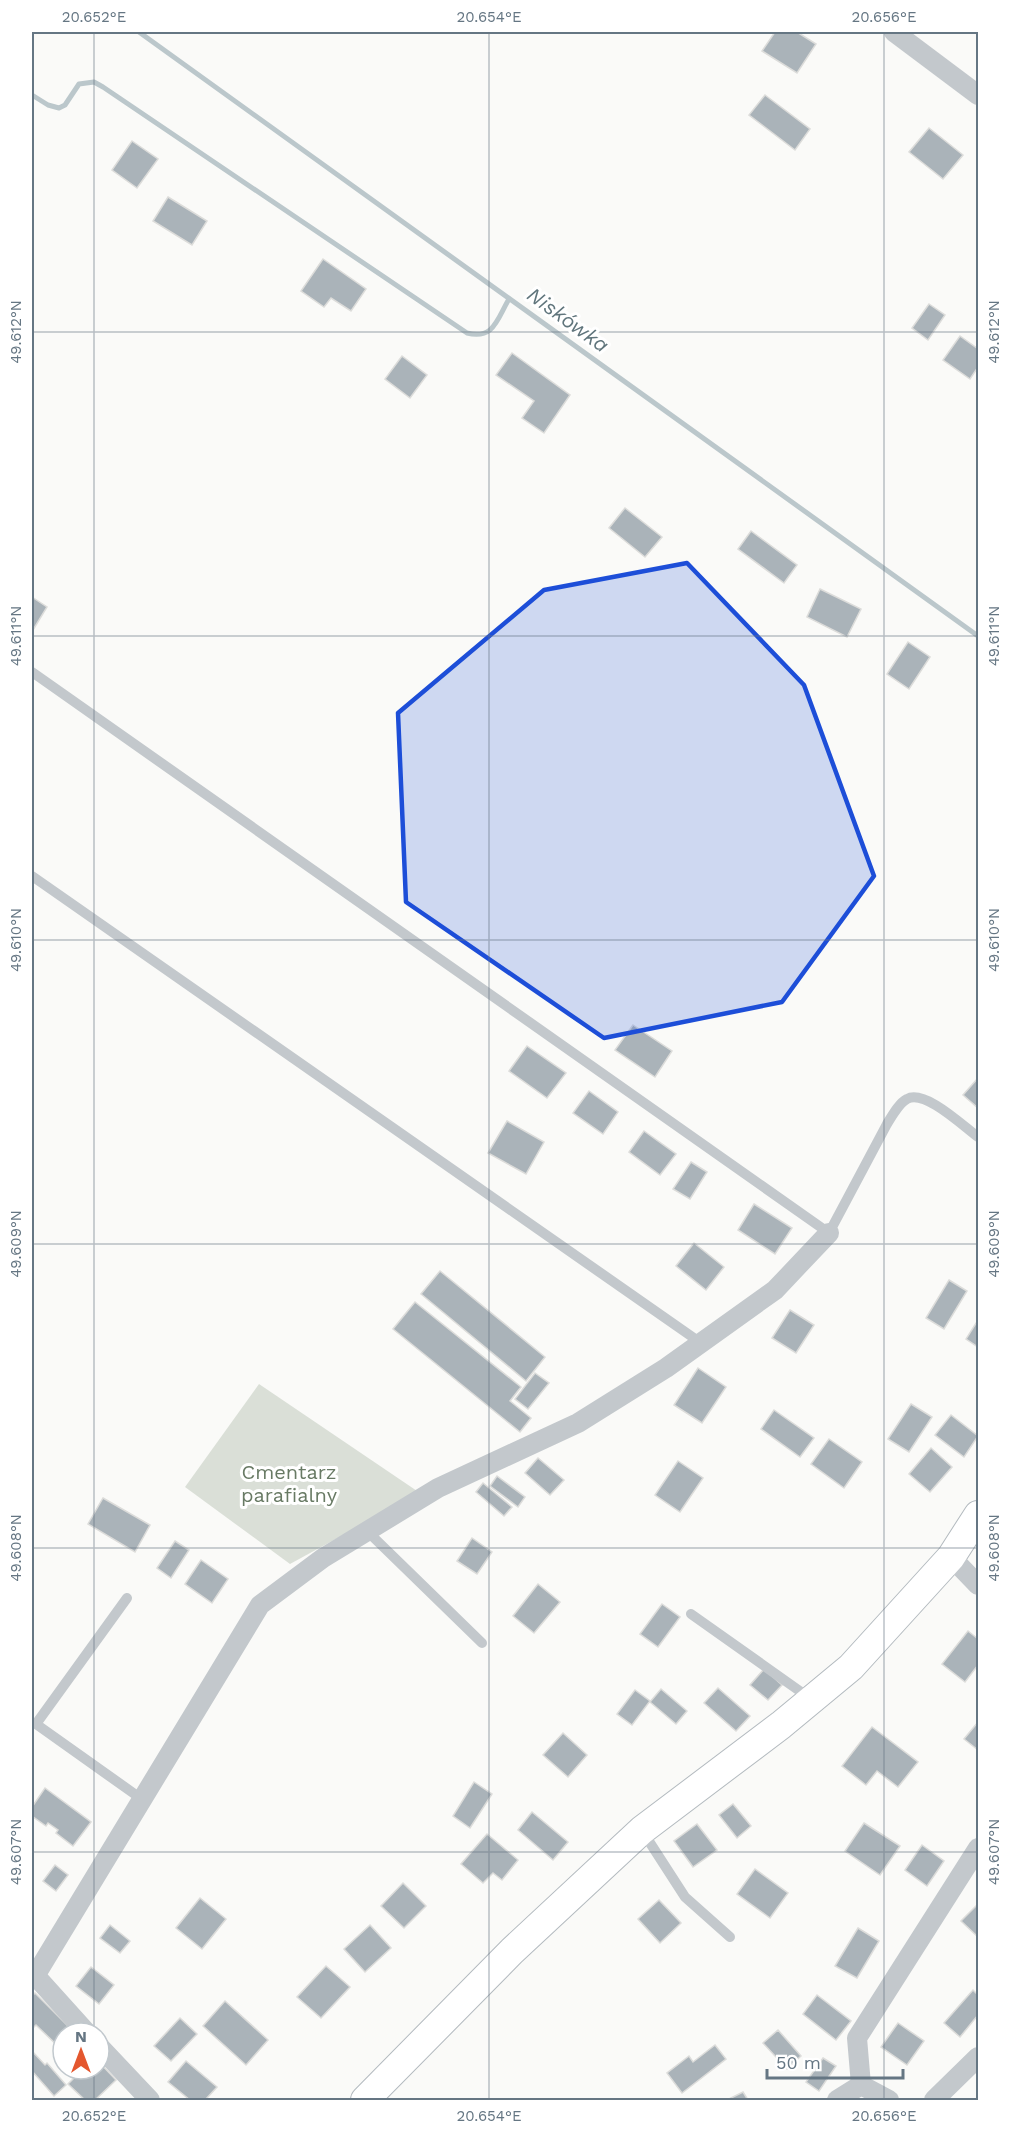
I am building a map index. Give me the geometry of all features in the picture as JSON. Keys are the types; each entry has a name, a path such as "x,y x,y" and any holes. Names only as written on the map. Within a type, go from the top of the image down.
{"street":[{"path":"894,32 978,95"},
{"path":"76,2021 33,1974 143,1800 260,1605 323,1558 438,1488 578,1423 666,1368 775,1290 830,1233"},
{"path":"365,2100 512,1951 642,1830 782,1725 851,1667 951,1557 978,1515"},
{"path":"951,1557 978,1585"},
{"path":"861,2085 857,2038 978,1848"},
{"path":"934,2100 978,2057"},
{"path":"111,2059 150,2100"},
{"path":"837,2100 861,2085"},
{"path":"861,2085 889,2100"}],"lane":[{"path":"32,672 830,1233 887,1124 908,1098 920,1097 935,1104 978,1137"},
{"path":"32,876 701,1343"},
{"path":"367,1531 482,1643"},
{"path":"126,1598 36,1724 143,1800"},
{"path":"691,1614 812,1700"},
{"path":"642,1830 686,1897 730,1937"}],"highlighted area":[{"path":"687,563 804,685 874,876 782,1002 604,1038 406,902 398,713 544,590"}],"green space":[{"name":"Cmentarz parafialny","path":"259,1384 420,1493 290,1564 185,1487"}],"building":[{"path":"775,32 797,32 816,44 797,73 762,51"},
{"path":"765,95 810,129 795,150 749,115"},
{"path":"929,128 963,155 943,179 909,152"},
{"path":"132,141 158,159 137,188 112,170"},
{"path":"168,197 207,221 192,245 153,221"},
{"path":"323,259 366,289 351,311 331,298 324,307 301,291"},
{"path":"929,304 945,315 928,340 912,328"},
{"path":"960,336 978,349 978,367 970,379 943,360"},
{"path":"512,353 570,395 544,433 522,418 534,401 496,375"},
{"path":"402,356 427,375 410,398 385,379"},
{"path":"625,508 662,537 645,557 609,528"},
{"path":"751,531 797,565 784,583 738,549"},
{"path":"820,589 861,609 847,637 807,617"},
{"path":"32,597 47,607 33,630 32,629"},
{"path":"908,642 930,657 909,689 887,674"},
{"path":"633,1025 672,1051 655,1077 615,1050"},
{"path":"527,1046 566,1073 547,1098 509,1071"},
{"path":"978,1078 978,1108 963,1095"},
{"path":"589,1091 618,1112 603,1134 573,1113"},
{"path":"507,1121 544,1142 526,1174 488,1153"},
{"path":"644,1131 676,1154 660,1175 629,1152"},
{"path":"691,1162 707,1172 690,1199 673,1189"},
{"path":"754,1204 792,1228 775,1254 738,1230"},
{"path":"694,1243 724,1267 706,1290 676,1266"},
{"path":"440,1271 545,1357 526,1381 421,1294"},
{"path":"949,1280 967,1291 944,1329 926,1318"},
{"path":"415,1302 521,1387 510,1401 531,1418 520,1432 393,1329"},
{"path":"790,1310 814,1325 796,1353 772,1338"},
{"path":"978,1320 978,1347 966,1339"},
{"path":"698,1368 726,1387 702,1423 674,1405"},
{"path":"535,1373 549,1383 528,1409 515,1399"},
{"path":"911,1404 932,1417 909,1452 888,1439"},
{"path":"774,1410 814,1438 800,1457 761,1429"},
{"path":"951,1415 978,1436 964,1457 935,1435"},
{"path":"829,1439 862,1462 844,1488 811,1464"},
{"path":"931,1448 952,1467 930,1492 909,1474"},
{"path":"538,1458 564,1480 550,1495 525,1473"},
{"path":"678,1461 703,1478 680,1512 655,1495"},
{"path":"497,1476 525,1497 518,1507 490,1486"},
{"path":"483,1483 512,1507 504,1516 476,1492"},
{"path":"103,1498 150,1525 135,1552 88,1524"},
{"path":"472,1538 492,1552 477,1574 457,1561"},
{"path":"175,1541 189,1550 171,1578 157,1568"},
{"path":"201,1560 228,1579 212,1603 185,1584"},
{"path":"538,1584 560,1602 534,1633 513,1616"},
{"path":"662,1604 680,1617 658,1647 640,1634"},
{"path":"968,1631 978,1639 978,1665 965,1682 942,1664"},
{"path":"764,1669 782,1685 768,1700 750,1685"},
{"path":"718,1688 750,1716 736,1731 704,1703"},
{"path":"661,1689 687,1711 676,1724 650,1702"},
{"path":"635,1690 650,1701 632,1725 617,1714"},
{"path":"978,1722 978,1750 964,1739"},
{"path":"872,1727 918,1762 898,1787 877,1771 866,1785 842,1766"},
{"path":"563,1733 587,1755 568,1777 543,1755"},
{"path":"474,1782 492,1794 470,1828 453,1816"},
{"path":"45,1788 91,1822 73,1846 56,1833 58,1830 48,1823 46,1826 32,1816 32,1807"},
{"path":"733,1804 751,1826 737,1838 719,1815"},
{"path":"532,1812 568,1842 553,1860 518,1830"},
{"path":"864,1823 900,1846 880,1875 845,1851"},
{"path":"697,1824 717,1850 693,1867 674,1841"},
{"path":"487,1834 518,1860 502,1880 493,1873 483,1883 461,1864"},
{"path":"922,1845 944,1861 927,1886 905,1870"},
{"path":"55,1865 68,1875 56,1891 43,1881"},
{"path":"755,1869 788,1893 770,1918 737,1894"},
{"path":"403,1883 426,1906 404,1928 381,1906"},
{"path":"200,1898 226,1919 202,1949 176,1928"},
{"path":"659,1900 681,1923 660,1943 638,1919"},
{"path":"977,1905 978,1907 978,1937 961,1921"},
{"path":"110,1925 130,1941 120,1953 100,1938"},
{"path":"370,1925 391,1948 365,1972 344,1949"},
{"path":"858,1928 879,1941 857,1978 835,1966"},
{"path":"326,1966 350,1987 321,2018 297,1997"},
{"path":"91,1967 114,1985 99,2004 76,1986"},
{"path":"973,1990 978,1995 978,2015 960,2037 944,2023"},
{"path":"35,1993 63,2021 51,2021 51,2039 36,2025 32,2029 32,1996"},
{"path":"817,1995 851,2021 836,2040 803,2014"},
{"path":"225,2001 268,2040 246,2065 203,2026"},
{"path":"180,2018 197,2034 171,2061 154,2046"},
{"path":"898,2023 924,2041 907,2065 881,2047"},
{"path":"778,2030 801,2056 787,2069 763,2043"},
{"path":"715,2045 726,2059 682,2093 667,2073 689,2056 693,2062"},
{"path":"32,2051 45,2065 47,2063 51,2068 51,2081 63,2081 66,2085 54,2096 32,2071"},
{"path":"823,2058 836,2066 819,2091 806,2082"},
{"path":"186,2061 217,2087 205,2100 190,2100 168,2082"},
{"path":"111,2075 116,2080 95,2100 85,2100 68,2084 71,2081 111,2081"},
{"path":"743,2092 748,2100 727,2100"}],"waterway":[{"name":"Niskówka","path":"139,32 978,636"},
{"path":"32,95 48,105 59,108 65,105 79,84 94,82 467,333 476,334 489,331 498,320 509,299"}]}
